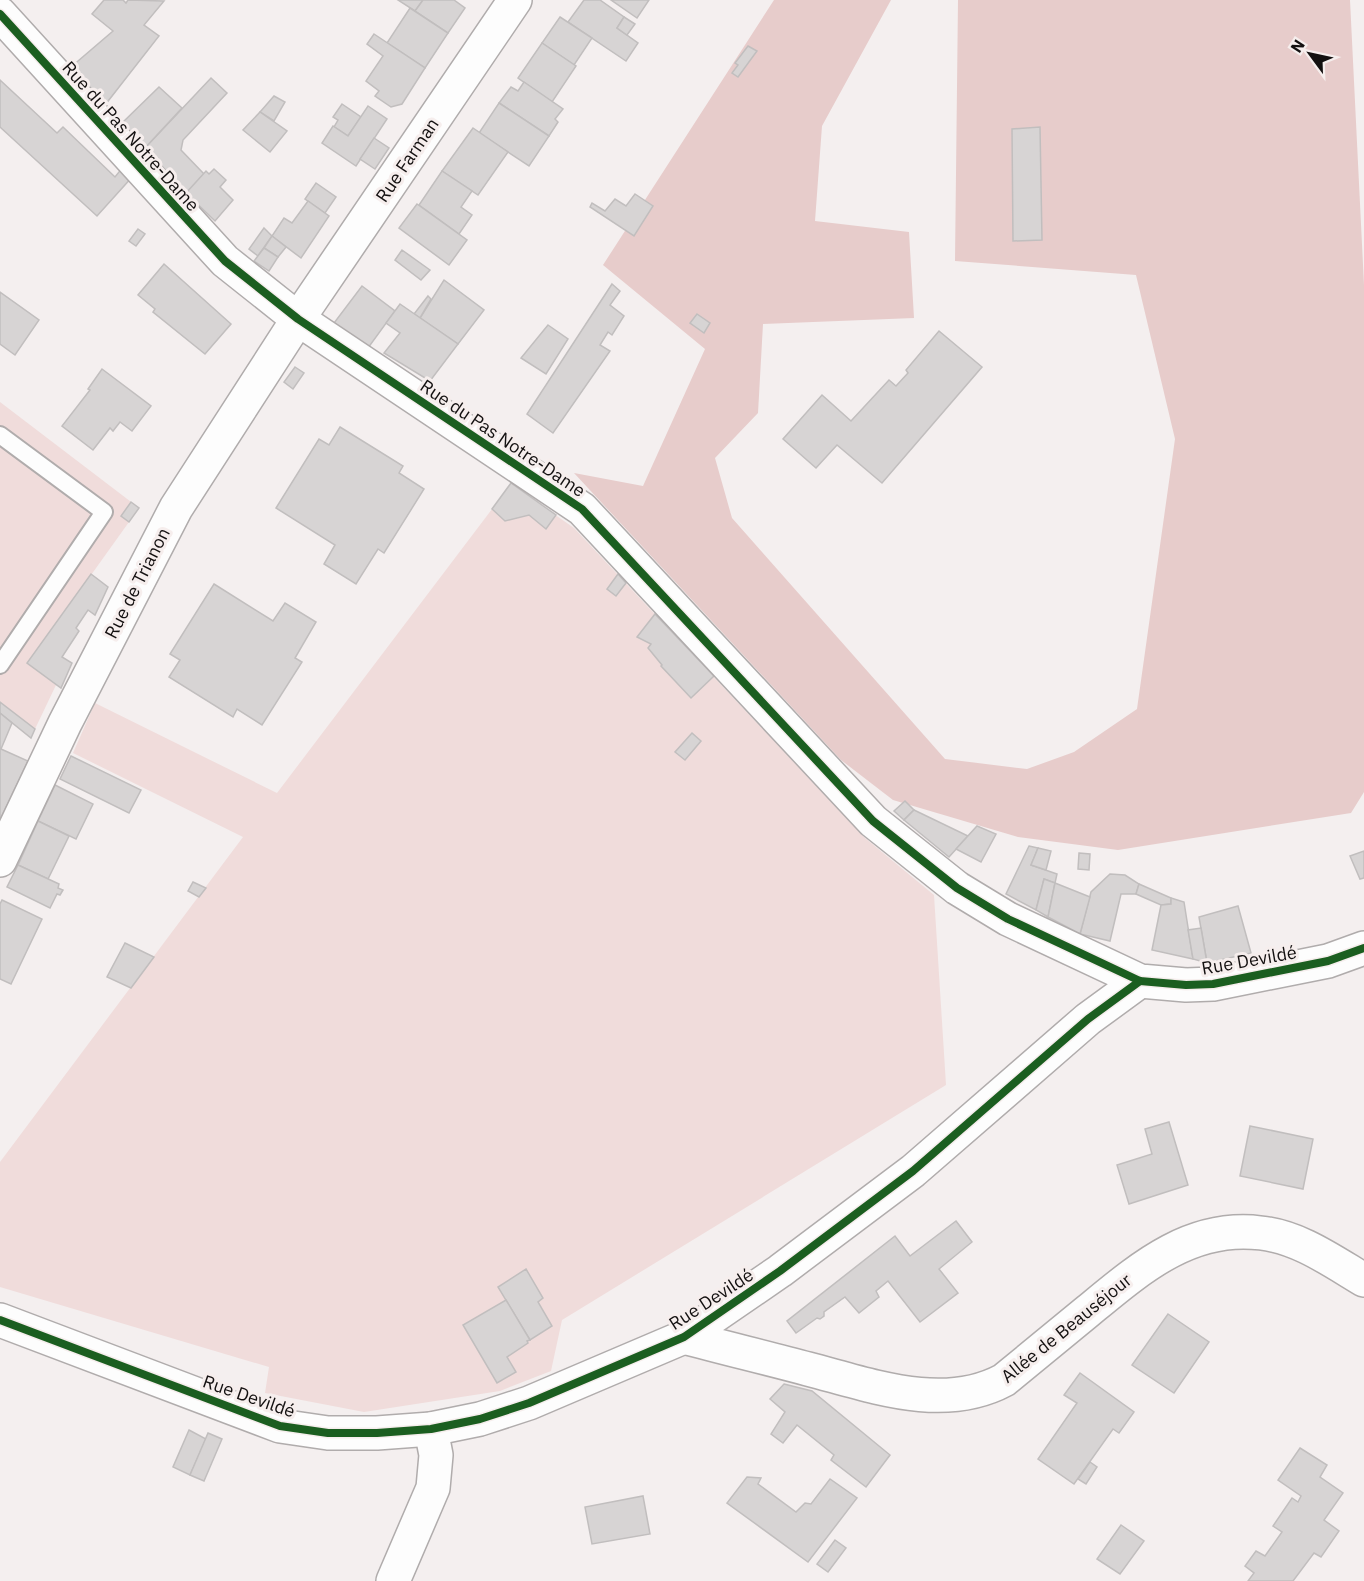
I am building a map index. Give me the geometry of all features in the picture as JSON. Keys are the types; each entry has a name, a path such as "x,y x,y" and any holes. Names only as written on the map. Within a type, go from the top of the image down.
{"street":[{"name":"Rue Farman","path":"298,319 515,0"},
{"name":"Rue du Pas Notre-Dame","path":"0,14 225,261 298,319 582,509 873,821 957,888 1008,919 1140,981"},
{"name":"Rue de Trianon","path":"0,860 65,723 176,508 298,319"},
{"name":"Rue Devildé","path":"0,1320 280,1426 328,1433 377,1433 430,1429 480,1419 529,1403 684,1337 780,1271 913,1171 1088,1019 1140,981 1186,985 1213,984 1328,961 1364,948"},
{"name":"Allée de Beauséjour","path":"684,1337 902,1393 963,1395 986,1390 1004,1380 1137,1270 1170,1249 1198,1239 1230,1233 1261,1232 1289,1239 1314,1250 1364,1280"},
{"path":"393,1581 433,1488 436,1455 430,1429"}],"lane":[{"path":"0,435 104,512 0,665"}],"shaded area":[{"path":"774,0 891,0 822,126 815,221 909,232 914,318 763,324 758,413 715,458 732,518 945,759 1027,769 1074,752 1137,709 1175,439 1136,275 955,261 958,0 1350,0 1364,285 1364,792 1351,813 1118,850 1018,837 893,800 841,760 574,473 643,486 705,349 603,265"},
{"path":"0,402 139,508 28,663 56,685 35,729 0,702"},
{"path":"511,484 574,528 865,838 934,895 946,1085 562,1320 551,1371 500,1391 364,1412 265,1393 269,1367 0,1287 0,1162 243,837 73,753 95,703 277,793"}],"building":[{"path":"104,0 123,0 126,3 128,0 164,1 144,25 159,36 105,105 71,67 113,31 92,14"},
{"path":"398,0 423,0 415,11"},
{"path":"423,0 454,0 465,8 448,33 415,11"},
{"path":"584,0 600,0 624,17 617,28 638,43 626,61 568,22"},
{"path":"611,0 649,0 637,18"},
{"path":"410,8 448,33 425,68 387,43"},
{"path":"560,17 592,38 574,65 542,43"},
{"path":"624,17 635,24 627,35 617,28"},
{"path":"374,34 425,68 402,104 391,107 375,96 379,91 366,81 383,56 367,44"},
{"path":"542,43 576,66 552,102 518,78"},
{"path":"748,46 757,51 738,77 732,73 738,65 735,63"},
{"path":"211,78 227,93 183,140 181,150 204,174 186,194 144,149"},
{"path":"0,80 57,133 63,127 115,177 123,167 133,176 97,216 0,127"},
{"path":"524,82 563,109 555,119 558,122 549,136 499,103 511,87 518,91"},
{"path":"159,87 182,108 144,149 121,124"},
{"path":"274,96 285,102 274,121 260,112"},
{"path":"499,103 549,136 529,166 479,133"},
{"path":"342,104 361,117 348,136 334,127 338,120 333,117"},
{"path":"368,106 387,119 356,166 322,143 333,126 348,136"},
{"path":"260,112 287,131 270,152 243,130"},
{"path":"1040,127 1042,240 1013,241 1012,129"},
{"path":"473,128 508,152 478,195 442,171"},
{"path":"374,138 389,148 375,169 360,159"},
{"path":"214,169 226,180 220,187 233,200 215,221 186,193 206,171 209,174"},
{"path":"442,171 472,191 461,207 472,215 459,234 419,205"},
{"path":"316,183 336,197 325,213 305,199"},
{"path":"635,194 653,206 634,236 590,207 592,203 605,211 615,199 626,206"},
{"path":"308,201 329,216 301,258 272,236 284,218 292,223"},
{"path":"417,204 467,240 449,265 399,228"},
{"path":"264,228 272,236 258,256 249,249"},
{"path":"138,229 145,234 136,246 129,241"},
{"path":"272,236 286,247 278,257 264,248"},
{"path":"264,248 278,257 269,271 254,261"},
{"path":"402,250 430,270 421,280 395,260"},
{"path":"164,264 231,324 205,354 153,312 155,309 138,295"},
{"path":"444,280 484,310 458,344 420,318"},
{"path":"612,284 620,291 610,305 624,316 612,335 608,332 600,345 610,351 553,433 527,414"},
{"path":"362,286 395,311 368,348 334,323"},
{"path":"0,292 39,320 15,355 0,344"},
{"path":"428,296 431,299 420,318 414,314"},
{"path":"400,304 458,344 430,381 384,353 400,333 386,323"},
{"path":"697,314 710,323 704,333 690,323"},
{"path":"548,325 568,339 546,374 521,358"},
{"path":"939,331 982,367 882,483 837,445 816,468 783,439 822,395 851,421 889,380 896,386 908,373 906,370"},
{"path":"295,367 304,373 293,389 284,382"},
{"path":"102,369 151,406 132,431 120,422 113,431 110,428 93,450 62,426 90,390 88,389"},
{"path":"340,427 403,466 399,473 424,489 384,553 378,549 356,584 324,564 335,545 276,508 319,439 329,445"},
{"path":"511,483 556,515 546,529 529,515 505,521 492,509"},
{"path":"131,502 139,508 129,522 121,516"},
{"path":"91,574 108,587 95,615 88,610 76,628 79,631 62,657 72,663 61,688 27,663"},
{"path":"618,574 626,583 616,596 607,589"},
{"path":"214,584 273,621 285,603 316,622 295,658 302,662 262,725 237,709 233,717 169,677 180,660 170,654"},
{"path":"655,614 714,676 691,698 661,666 648,648 651,644 637,637"},
{"path":"0,702 35,729 31,738 0,713"},
{"path":"0,713 12,723 1,749 28,761 0,820"},
{"path":"692,733 701,741 685,760 675,752"},
{"path":"71,756 141,790 129,813 60,779"},
{"path":"55,785 93,804 76,839 38,821"},
{"path":"905,801 914,810 904,820 894,811"},
{"path":"914,810 968,836 949,857 904,820"},
{"path":"38,821 69,836 48,879 18,865"},
{"path":"977,826 996,834 981,862 956,849"},
{"path":"1029,846 1038,848 1031,865 1057,874 1055,883 1044,879 1036,910 1006,894"},
{"path":"1038,848 1051,851 1046,870 1031,865"},
{"path":"1364,851 1364,878 1360,879 1350,856"},
{"path":"1079,853 1090,854 1089,870 1078,869"},
{"path":"18,865 59,884 58,888 63,890 60,895 57,894 50,908 7,887"},
{"path":"1110,874 1125,875 1139,884 1136,894 1121,894 1110,941 1080,934 1091,892"},
{"path":"1044,879 1055,883 1048,917 1036,910"},
{"path":"193,882 206,888 199,897 188,891"},
{"path":"1055,883 1090,897 1080,934 1048,917"},
{"path":"1139,884 1171,898 1171,904 1161,905 1136,894"},
{"path":"1171,898 1184,902 1193,959 1152,950 1161,905 1171,904"},
{"path":"2,900 42,919 11,984 0,979 0,904"},
{"path":"1238,906 1251,953 1207,963 1199,917"},
{"path":"1201,928 1207,963 1193,959 1188,930"},
{"path":"125,943 154,957 131,988 107,977"},
{"path":"1169,1122 1188,1185 1129,1204 1117,1165 1152,1154 1145,1129"},
{"path":"1250,1126 1313,1139 1303,1189 1240,1176"},
{"path":"956,1221 972,1242 939,1269 958,1293 920,1322 888,1281 876,1291 879,1297 859,1313 845,1297 824,1312 824,1316 820,1319 817,1318 796,1333 787,1321 895,1236 910,1256"},
{"path":"526,1269 543,1298 538,1302 552,1326 530,1340 498,1287"},
{"path":"506,1300 530,1340 507,1357 516,1372 497,1383 463,1325"},
{"path":"1168,1314 1209,1342 1174,1393 1132,1365"},
{"path":"1080,1373 1134,1412 1119,1433 1113,1429 1074,1484 1038,1459 1077,1403 1064,1395"},
{"path":"784,1384 812,1391 890,1455 866,1487 831,1460 834,1455 797,1425 783,1443 771,1434 785,1412 770,1399"},
{"path":"189,1430 206,1439 190,1475 173,1467"},
{"path":"208,1433 222,1439 204,1481 190,1475"},
{"path":"1300,1448 1327,1465 1320,1477 1343,1493 1324,1520 1339,1531 1321,1557 1314,1553 1293,1581 1248,1581 1254,1573 1245,1566 1256,1551 1265,1556 1282,1532 1273,1526 1292,1498 1298,1502 1301,1496 1278,1480"},
{"path":"1090,1462 1097,1467 1086,1484 1078,1479"},
{"path":"747,1477 761,1478 758,1484 796,1512 805,1503 811,1504 830,1479 857,1498 808,1562 727,1503"},
{"path":"643,1496 650,1534 592,1544 585,1507"},
{"path":"1121,1525 1144,1541 1120,1574 1097,1559"},
{"path":"835,1540 846,1548 828,1572 817,1564"}],"cycle path":[{"path":"0,14 225,261 298,319 582,509 873,821 957,888 1008,919 1140,981 1186,985 1213,984 1328,961 1364,948"},
{"path":"0,1320 280,1426 328,1433 377,1433 431,1429 480,1419 529,1403 684,1337 780,1271 913,1171 1088,1019 1140,981"}]}
